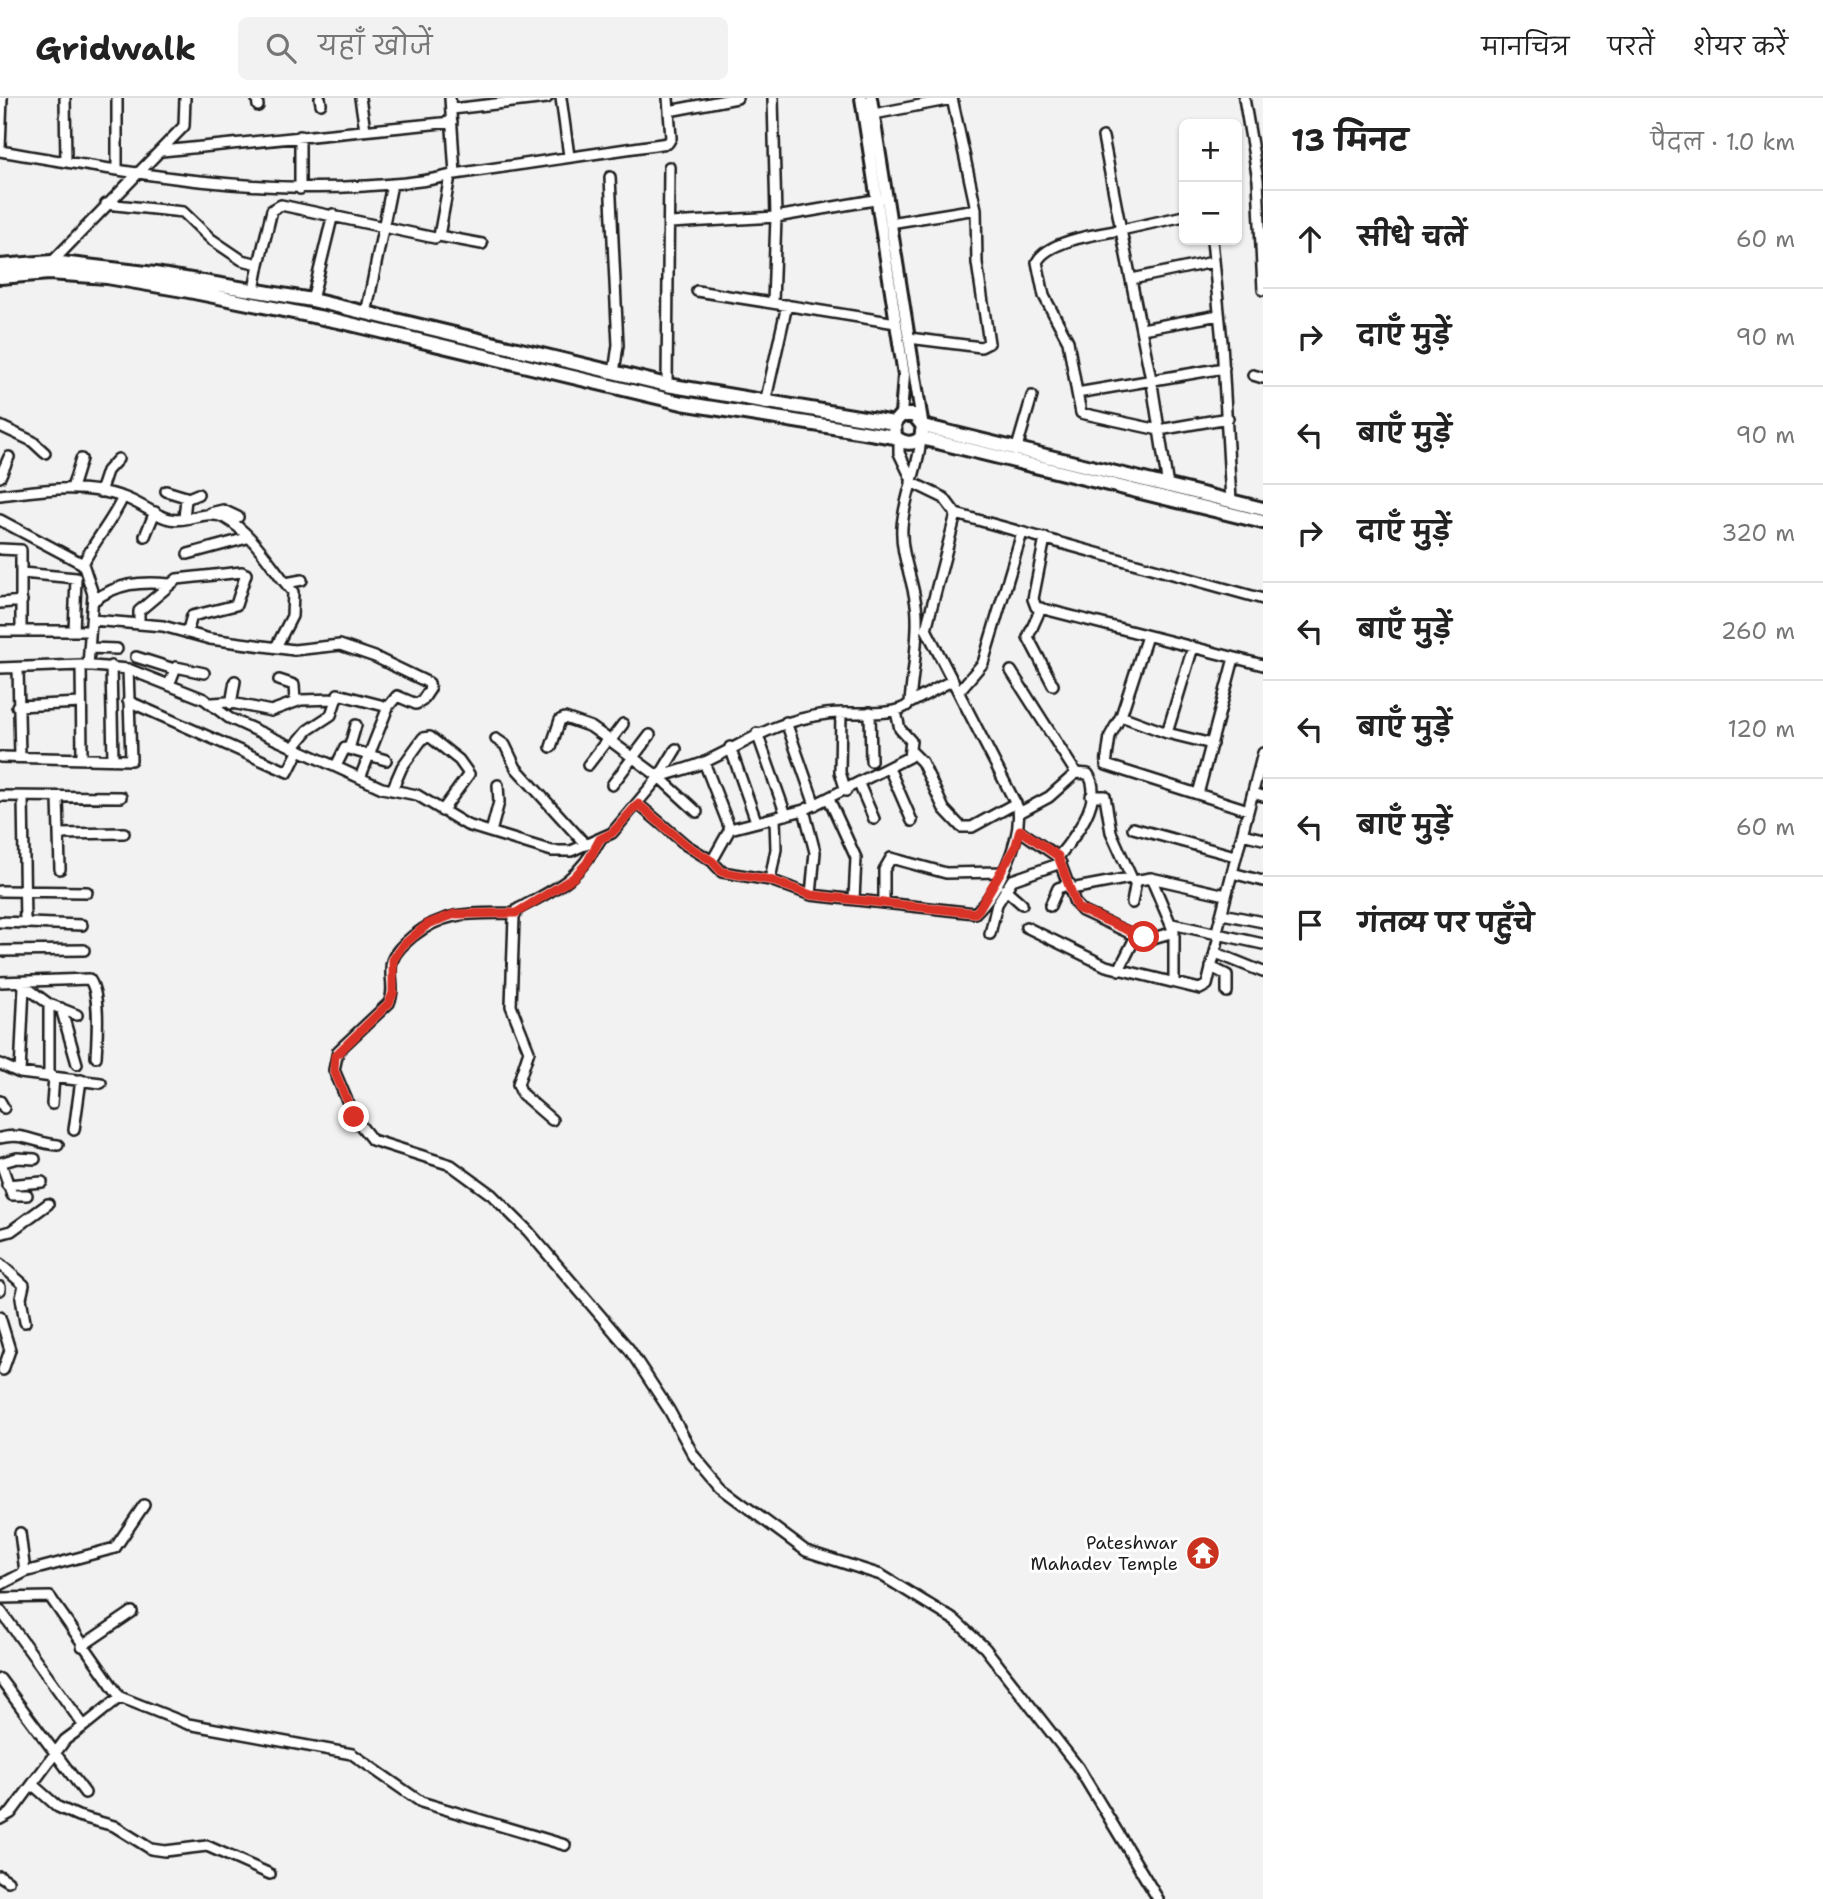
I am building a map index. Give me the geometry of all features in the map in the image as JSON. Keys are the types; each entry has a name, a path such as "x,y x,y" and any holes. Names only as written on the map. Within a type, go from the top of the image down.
{"main road":[{"path":"0,266 52,262 254,290 312,300 667,385 765,403 898,419 914,415 922,428 1166,500 1263,522"},
{"path":"0,277 72,274 188,291 338,321 682,403 897,439 909,444 922,428"},
{"path":"897,439 898,419"},
{"path":"922,428 1263,509"}],"street":[{"path":"2,98 0,149 137,174 300,189 392,184 668,143 671,138 668,98"},
{"path":"65,98 65,162"},
{"path":"117,98 117,169"},
{"path":"52,262 106,204 162,151 186,123 185,98"},
{"path":"360,98 365,129"},
{"path":"439,236 452,175 450,98"},
{"path":"452,109 547,98"},
{"path":"561,98 569,156"},
{"path":"669,111 737,98"},
{"path":"773,98 776,217 773,303"},
{"path":"861,98 880,199 904,375 898,419"},
{"path":"638,804 686,845 712,861 722,872 770,880 811,895 975,913 1016,845 1020,830 1016,803 918,615 907,570 902,528 911,480 919,462 922,428 890,223 880,199 871,98"},
{"path":"1244,98 1258,180 1263,290"},
{"path":"874,114 952,99 976,209 977,262 989,343 981,347 909,338"},
{"path":"162,151 452,122"},
{"path":"300,136 300,189"},
{"path":"1103,137 1152,380 1168,487"},
{"path":"667,385 669,167"},
{"path":"610,177 618,345 614,373"},
{"path":"366,314 392,184"},
{"path":"670,223 776,217 880,199"},
{"path":"106,204 183,212 211,239 242,260 259,264"},
{"path":"254,290 272,210 276,206 286,204 333,214 428,239 439,236 482,244"},
{"path":"890,223 976,209"},
{"path":"312,300 333,214"},
{"path":"1179,217 1067,242 1042,254 1037,262 1044,296 1068,341 1079,409 1084,414 1159,430 1228,418"},
{"path":"1212,245 1228,418 1231,501"},
{"path":"1132,279 1213,262"},
{"path":"697,291 896,323"},
{"path":"765,403 787,305"},
{"path":"1142,329 1219,315"},
{"path":"1077,393 1224,368"},
{"path":"1016,451 1032,396"},
{"path":"0,426 32,441 45,453"},
{"path":"897,439 899,453 911,480 944,498 956,514 1263,598"},
{"path":"0,477 9,457"},
{"path":"72,488 81,459"},
{"path":"100,492 107,471 118,459"},
{"path":"0,495 72,488 123,497 168,519 223,510 238,517"},
{"path":"166,491 193,496 185,501 184,518"},
{"path":"82,757 81,703 93,601 83,564 96,538 113,520 123,497"},
{"path":"145,536 155,512"},
{"path":"926,629 956,514"},
{"path":"200,515 223,517 262,550 274,570 293,592 295,606 276,647"},
{"path":"0,520 83,564"},
{"path":"1032,535 1033,604 1263,665"},
{"path":"959,691 983,663 1032,535"},
{"path":"188,554 247,538"},
{"path":"0,549 21,550 21,630"},
{"path":"22,573 76,578 74,631"},
{"path":"144,610 146,602 153,601 180,578 244,573 236,605 192,616 187,633"},
{"path":"286,583 302,580"},
{"path":"93,601 107,591 133,582 170,584"},
{"path":"0,603 22,601"},
{"path":"1041,608 1028,637 1053,685"},
{"path":"139,623 139,611 157,609"},
{"path":"910,703 918,615"},
{"path":"92,620 163,626 187,633 299,650 340,645 375,656 429,683 430,689 419,703 397,696 388,707 371,756 360,778"},
{"path":"0,631 90,631"},
{"path":"1147,636 1121,716 1110,736 1106,765 1248,810"},
{"path":"915,645 931,639"},
{"path":"1167,733 1193,647"},
{"path":"89,648 117,649"},
{"path":"136,657 174,669"},
{"path":"1198,794 1234,658"},
{"path":"0,668 111,666 128,669 213,703 275,711 295,701 335,699"},
{"path":"111,666 113,760"},
{"path":"169,685 174,669 179,666 204,673"},
{"path":"18,668 20,758"},
{"path":"0,757 131,760 128,669"},
{"path":"1011,671 1076,773"},
{"path":"279,680 294,685 295,701"},
{"path":"659,777 704,762 757,733 786,722 841,713 896,712 953,680"},
{"path":"231,704 235,681"},
{"path":"128,701 288,772 296,749 307,730 331,715 335,699 340,693 388,707"},
{"path":"17,706 81,703"},
{"path":"213,703 229,718 360,778 392,790 417,795 467,825 552,851 571,851 612,833 659,777 677,749"},
{"path":"870,712 871,761"},
{"path":"896,712 900,729 922,762 944,809 961,827 972,827 1016,803"},
{"path":"841,713 844,785"},
{"path":"1121,716 1167,733 1212,744"},
{"path":"551,747 560,720 565,718 591,727 634,756 697,812"},
{"path":"786,722 814,800"},
{"path":"588,765 623,724"},
{"path":"349,749 356,725"},
{"path":"757,733 786,814"},
{"path":"612,785 650,735"},
{"path":"392,790 404,764 423,738 430,737 452,753 469,774 442,811"},
{"path":"496,739 505,746 516,768 586,845"},
{"path":"730,747 756,821"},
{"path":"712,861 730,829 756,821 775,819 804,810 814,800 829,799 844,785 859,784 909,757 911,747"},
{"path":"336,766 343,750 349,749 386,760"},
{"path":"1026,927 1119,970 1203,989 1207,985 1216,953 1235,856 1263,753"},
{"path":"704,762 730,829"},
{"path":"889,768 912,821"},
{"path":"990,934 1005,889 1017,876 1059,860 1083,824 1091,796 1090,776 1085,772 1076,773 1049,797 1019,813"},
{"path":"859,784 874,820"},
{"path":"491,832 499,803 498,785"},
{"path":"1253,793 1263,796"},
{"path":"0,796 121,797"},
{"path":"1091,796 1105,796 1111,832 1133,880 1132,904"},
{"path":"23,797 25,923"},
{"path":"58,798 60,869"},
{"path":"829,799 856,858 854,899"},
{"path":"804,810 816,852 811,895"},
{"path":"770,880 776,849 775,819"},
{"path":"1133,828 1235,856"},
{"path":"1020,830 1059,860 1077,908 1136,936 1153,937 1173,928 1263,944"},
{"path":"60,834 124,834"},
{"path":"1242,834 1263,838"},
{"path":"600,839 587,863 573,878 516,913 444,917 428,924 397,951 391,971 393,993 389,1003 335,1056 334,1070 359,1125 377,1143 451,1165 499,1202 629,1349 663,1400 694,1456 722,1488 806,1551 881,1576 956,1621 985,1648 1078,1767 1157,1899"},
{"path":"884,902 884,870 891,859 946,873 1001,872"},
{"path":"1232,873 1263,881"},
{"path":"1151,877 1173,928 1174,982"},
{"path":"1050,906 1058,888 1151,877 1226,895"},
{"path":"1005,889 1022,904"},
{"path":"0,891 87,892"},
{"path":"516,913 511,1006 529,1051 518,1084 522,1094 552,1120"},
{"path":"1222,914 1263,922"},
{"path":"0,922 82,925"},
{"path":"1119,970 1136,936"},
{"path":"0,951 84,950"},
{"path":"1216,953 1263,972"},
{"path":"1211,967 1227,975 1227,992"},
{"path":"0,982 21,984 75,979 92,982 97,1009 96,1057"},
{"path":"21,984 49,1004 77,1015"},
{"path":"20,1073 21,984"},
{"path":"49,1004 52,1104"},
{"path":"61,1009 77,1064"},
{"path":"0,1064 20,1073 100,1083"},
{"path":"74,1130 81,1080"},
{"path":"0,1138 21,1135 40,1143 58,1144"},
{"path":"27,1195 12,1195 5,1188 1,1163 17,1158 35,1159"},
{"path":"5,1188 42,1182"},
{"path":"0,1234 12,1231 48,1204"},
{"path":"0,1264 24,1285 21,1298 25,1322"},
{"path":"0,1280 9,1273"},
{"path":"0,1317 10,1350 3,1370"},
{"path":"0,1585 25,1572 115,1548 144,1505"},
{"path":"20,1533 25,1572"},
{"path":"0,1598 50,1597 120,1697 188,1724 352,1754 421,1802 565,1845"},
{"path":"0,1610 84,1726"},
{"path":"82,1646 132,1612"},
{"path":"0,1678 85,1793"},
{"path":"0,1819 11,1813 65,1740 120,1697"},
{"path":"33,1785 58,1807 114,1826 150,1849 165,1851 207,1846 270,1874"}],"place":[{"name":"Pateshwar Mahadev Temple","path":"1203,1553"}],"route":[{"path":"354,1117 334,1070 335,1056 389,1003 393,993 391,971 397,951 435,920 455,914 516,913 518,909 563,885 582,870 600,839 612,833 638,804 691,849 712,861 722,872 770,880 811,895 908,906 937,906 965,913 975,913 979,909 1016,845 1020,830 1058,856 1077,908 1136,936 1144,937"}]}
